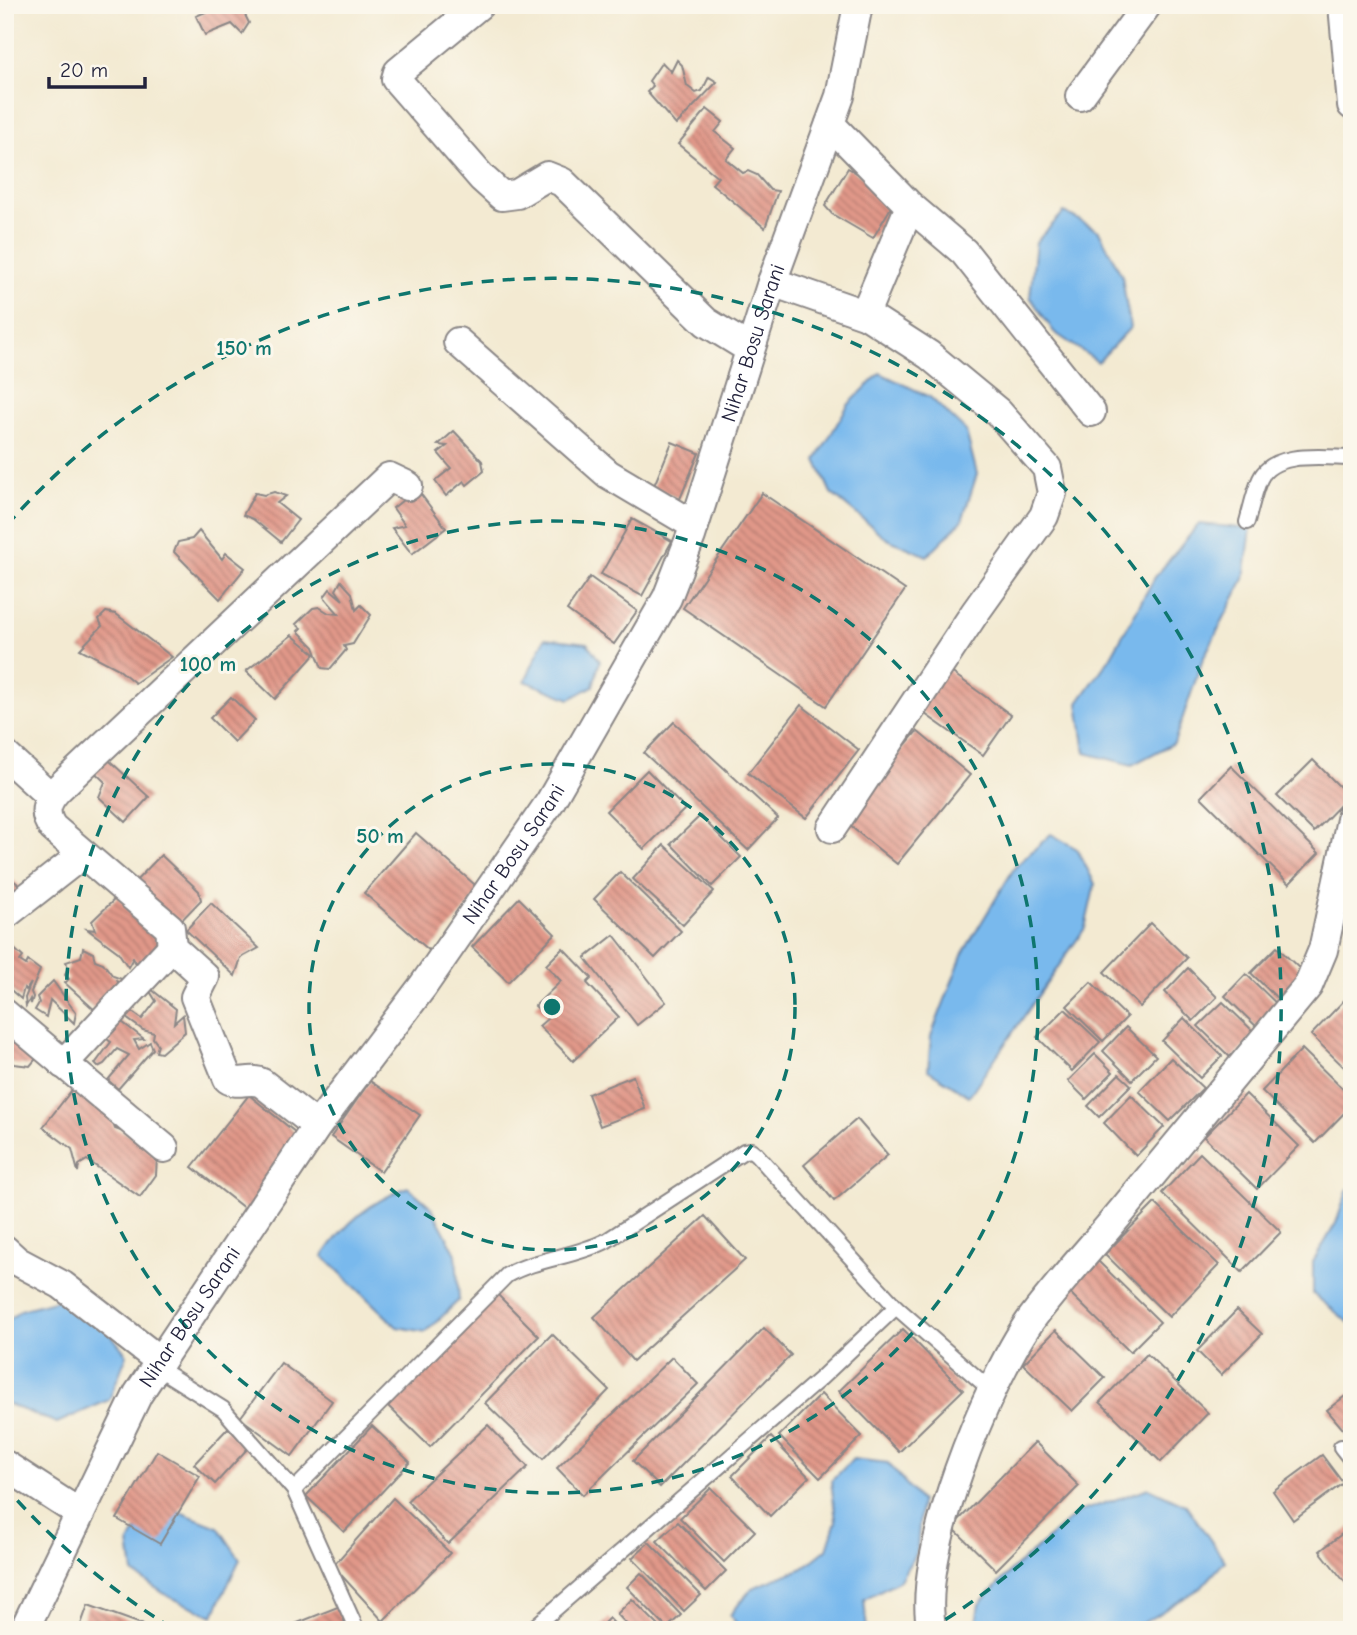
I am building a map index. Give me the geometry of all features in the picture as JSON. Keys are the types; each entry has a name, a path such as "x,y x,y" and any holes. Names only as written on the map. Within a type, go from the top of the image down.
{"street":[{"path":"480,5 398,72 396,79 482,178 502,196 517,194 547,176 562,182 706,322 750,349"},
{"name":"Nihar Bosu Sarani","path":"24,1630 138,1394 317,1126 423,986 550,802 667,598 694,525 772,282 840,96 858,5"},
{"path":"1080,96 1147,5"},
{"path":"1343,5 1352,105"},
{"path":"830,124 910,206 964,251 1091,412"},
{"path":"867,315 866,311 910,206"},
{"path":"772,282 867,315 929,355 998,412 1047,468 1052,494 1044,516 974,614 832,828"},
{"path":"458,342 608,474 694,525"},
{"path":"317,1126 262,1083 228,1079 195,997 205,977 172,947 170,928 53,828 46,818 51,797 390,477 408,486"},
{"path":"5,755 51,797"},
{"path":"932,1630 928,1613 935,1549 959,1469 993,1392 1030,1322 1308,985 1323,950 1352,815"},
{"path":"5,915 83,854"},
{"path":"64,1064 172,947"},
{"path":"5,1014 164,1148"},
{"path":"5,1250 17,1261 62,1285 158,1364"},
{"path":"5,1465 79,1513"}],"lane":[{"path":"1247,522 1260,479 1271,466 1297,459 1352,458"},
{"path":"294,1490 507,1275 523,1267 589,1249 606,1241 744,1151 751,1150 896,1307 993,1392"},
{"path":"531,1630 821,1378 896,1307"},
{"path":"158,1364 223,1409 294,1490 357,1630"},
{"path":"1340,1447 1352,1461"}],"water":[{"path":"1064,212 1099,231 1122,276 1130,328 1098,362 1054,332 1030,297 1036,242"},
{"path":"880,373 930,397 966,431 977,474 962,521 927,556 887,539 831,493 816,460 848,405"},
{"path":"1199,524 1251,529 1244,579 1203,659 1174,743 1132,765 1085,753 1078,703 1110,658 1155,577"},
{"path":"545,638 587,643 600,661 593,686 570,699 525,681"},
{"path":"1051,834 1077,849 1095,884 1085,928 969,1096 928,1070 931,1036 963,953 1015,867"},
{"path":"408,1187 431,1207 456,1254 459,1300 426,1332 397,1327 323,1256 360,1214"},
{"path":"1352,1187 1352,1325 1313,1294 1313,1262 1336,1223 1348,1189"},
{"path":"57,1300 99,1319 127,1355 109,1400 57,1423 5,1403 5,1323 21,1310"},
{"path":"853,1459 888,1463 921,1501 917,1551 900,1580 864,1599 867,1630 741,1630 730,1615 752,1588 803,1568 827,1549 836,1521 831,1481"},
{"path":"1149,1488 1186,1505 1225,1561 1202,1587 1132,1630 975,1630 979,1604 1016,1566 1079,1512"},
{"path":"157,1503 218,1527 240,1559 213,1616 168,1596 133,1573 129,1542"}],"building":[{"path":"222,5 240,5 249,23 242,34 232,24 205,35 196,16"},
{"path":"677,60 682,65 687,86 696,93 702,91 709,77 717,82 676,125 647,92 653,86 649,81 662,62 671,72"},
{"path":"707,109 723,122 715,132 735,148 726,159 743,173 748,171 757,175 770,190 778,191 765,228 712,184 718,177 678,144"},
{"path":"848,168 897,197 873,238 832,214 825,206"},
{"path":"454,431 482,461 484,471 467,485 464,481 446,496 435,481 451,468 438,453 447,446 438,445"},
{"path":"672,442 699,453 680,499 653,488"},
{"path":"417,489 446,528 412,554 392,528 405,525 393,508"},
{"path":"274,492 286,496 277,503 298,520 281,542 253,519 243,515 255,493 264,495"},
{"path":"762,493 905,590 826,706 683,608"},
{"path":"632,519 672,541 642,596 601,574"},
{"path":"199,531 222,559 226,553 245,568 220,599 174,552 178,542 192,539"},
{"path":"590,577 637,611 614,644 567,610"},
{"path":"341,581 352,593 356,610 361,605 371,615 353,644 344,646 346,650 330,669 322,668 314,647 298,631 301,628 296,624 313,608 319,607 329,613 339,614 324,597 330,589 343,600 336,590"},
{"path":"106,612 116,614 172,657 135,683 117,668 80,649 102,626 99,619"},
{"path":"292,635 315,654 275,699 246,671"},
{"path":"947,669 1011,715 983,755 918,709"},
{"path":"231,697 255,720 234,742 210,718"},
{"path":"801,705 859,750 806,818 748,773"},
{"path":"674,722 778,818 748,850 644,753"},
{"path":"917,731 970,775 897,864 843,820"},
{"path":"100,752 149,797 126,822 99,797 105,782 88,766"},
{"path":"1313,760 1349,796 1314,832 1277,796"},
{"path":"1231,766 1319,853 1289,884 1201,797"},
{"path":"647,770 685,809 644,849 606,811"},
{"path":"700,816 741,857 712,886 671,844"},
{"path":"416,833 482,891 430,951 364,893"},
{"path":"664,845 714,891 683,925 633,879"},
{"path":"161,855 199,891 201,900 177,925 131,886"},
{"path":"620,872 681,931 655,958 594,899"},
{"path":"5,874 18,884 25,899 5,909"},
{"path":"118,896 156,935 159,932 169,936 147,965 135,962 133,958 128,967 118,952 87,929 95,930 92,921"},
{"path":"519,898 555,934 508,982 472,947"},
{"path":"211,903 259,948 241,958 235,976 186,930"},
{"path":"1151,923 1187,958 1140,1007 1104,972"},
{"path":"614,935 666,1002 637,1025 585,958"},
{"path":"5,940 23,957 20,961 26,965 28,961 40,970 31,992 31,1004 30,999 26,1006 25,998 31,983 26,990 24,988 21,999 5,985"},
{"path":"1277,947 1303,972 1277,998 1251,973"},
{"path":"83,948 93,953 95,960 103,963 113,976 124,980 123,985 118,982 120,986 97,1012 65,983 69,979 65,975 68,967 66,962 81,957"},
{"path":"563,948 592,978 587,983 619,1017 573,1061 539,1026 548,1018 535,1006 561,981 546,965"},
{"path":"1188,968 1217,997 1193,1021 1165,992"},
{"path":"1246,974 1281,1008 1260,1030 1225,996"},
{"path":"53,981 76,1013 74,1023 50,1000 46,1017 35,1010 39,1003 37,997"},
{"path":"1091,982 1127,1017 1103,1041 1067,1006"},
{"path":"146,985 176,1009 174,1023 183,1015 185,1032 161,1053 156,1052 158,1045 153,1038 154,1033 143,1030 119,1013 124,1006 142,1019 156,1001"},
{"path":"1352,992 1352,1075 1311,1035"},
{"path":"1223,1002 1256,1034 1232,1059 1198,1026"},
{"path":"1065,1009 1100,1042 1072,1071 1037,1037"},
{"path":"114,1016 144,1039 134,1040 139,1049 150,1042 153,1049 118,1089 108,1080 129,1055 117,1049 104,1064 98,1067 95,1064 111,1042 100,1034"},
{"path":"1184,1018 1222,1056 1200,1078 1162,1041"},
{"path":"5,1027 40,1054 30,1066 14,1064 5,1057"},
{"path":"1126,1027 1156,1056 1132,1080 1103,1051"},
{"path":"1302,1049 1352,1098 1352,1105 1315,1143 1262,1091"},
{"path":"1095,1054 1113,1072 1086,1099 1068,1081"},
{"path":"1171,1058 1203,1088 1170,1121 1139,1091"},
{"path":"1119,1074 1131,1085 1099,1117 1088,1106"},
{"path":"633,1076 645,1109 600,1126 588,1094"},
{"path":"370,1081 420,1115 381,1172 331,1137"},
{"path":"75,1086 109,1113 115,1129 135,1136 157,1157 156,1175 140,1197 87,1160 79,1165 78,1172 72,1149 43,1127"},
{"path":"1246,1094 1299,1146 1257,1189 1204,1137"},
{"path":"249,1095 306,1141 249,1212 192,1167"},
{"path":"1131,1095 1164,1127 1136,1156 1104,1123"},
{"path":"857,1119 888,1155 834,1201 804,1165"},
{"path":"1200,1153 1281,1232 1242,1272 1162,1193"},
{"path":"1155,1203 1219,1265 1169,1317 1105,1254"},
{"path":"705,1216 745,1260 633,1361 594,1317"},
{"path":"1096,1259 1160,1322 1130,1352 1066,1289"},
{"path":"496,1293 539,1336 430,1447 387,1405"},
{"path":"1237,1310 1262,1334 1221,1375 1197,1351"},
{"path":"764,1328 791,1355 660,1487 633,1461"},
{"path":"903,1329 963,1390 899,1452 839,1391"},
{"path":"1056,1330 1105,1378 1072,1411 1023,1364"},
{"path":"552,1334 609,1390 543,1459 485,1403"},
{"path":"1147,1354 1208,1413 1161,1462 1100,1402"},
{"path":"672,1357 698,1384 583,1495 557,1468"},
{"path":"281,1363 332,1401 292,1456 240,1418"},
{"path":"1349,1393 1352,1396 1352,1440 1327,1410"},
{"path":"821,1394 862,1436 820,1478 779,1436"},
{"path":"488,1425 528,1467 448,1544 407,1501"},
{"path":"372,1426 410,1462 344,1532 306,1496"},
{"path":"228,1428 249,1447 215,1484 194,1464"},
{"path":"771,1437 809,1477 770,1516 732,1476"},
{"path":"1035,1442 1079,1486 996,1570 952,1527"},
{"path":"157,1451 200,1476 160,1544 117,1519"},
{"path":"1322,1455 1343,1483 1293,1520 1273,1491"},
{"path":"711,1488 755,1531 724,1562 680,1518"},
{"path":"393,1498 450,1553 383,1621 333,1566"},
{"path":"678,1522 726,1571 706,1591 657,1541"},
{"path":"1352,1526 1352,1591 1320,1551"},
{"path":"649,1542 701,1595 684,1611 632,1558"},
{"path":"641,1573 681,1615 667,1628 627,1587"},
{"path":"632,1599 663,1630 632,1630 617,1614"},
{"path":"88,1605 155,1629 155,1630 79,1630"},
{"path":"340,1606 349,1630 280,1630"},
{"path":"609,1618 620,1630 597,1630"}]}
